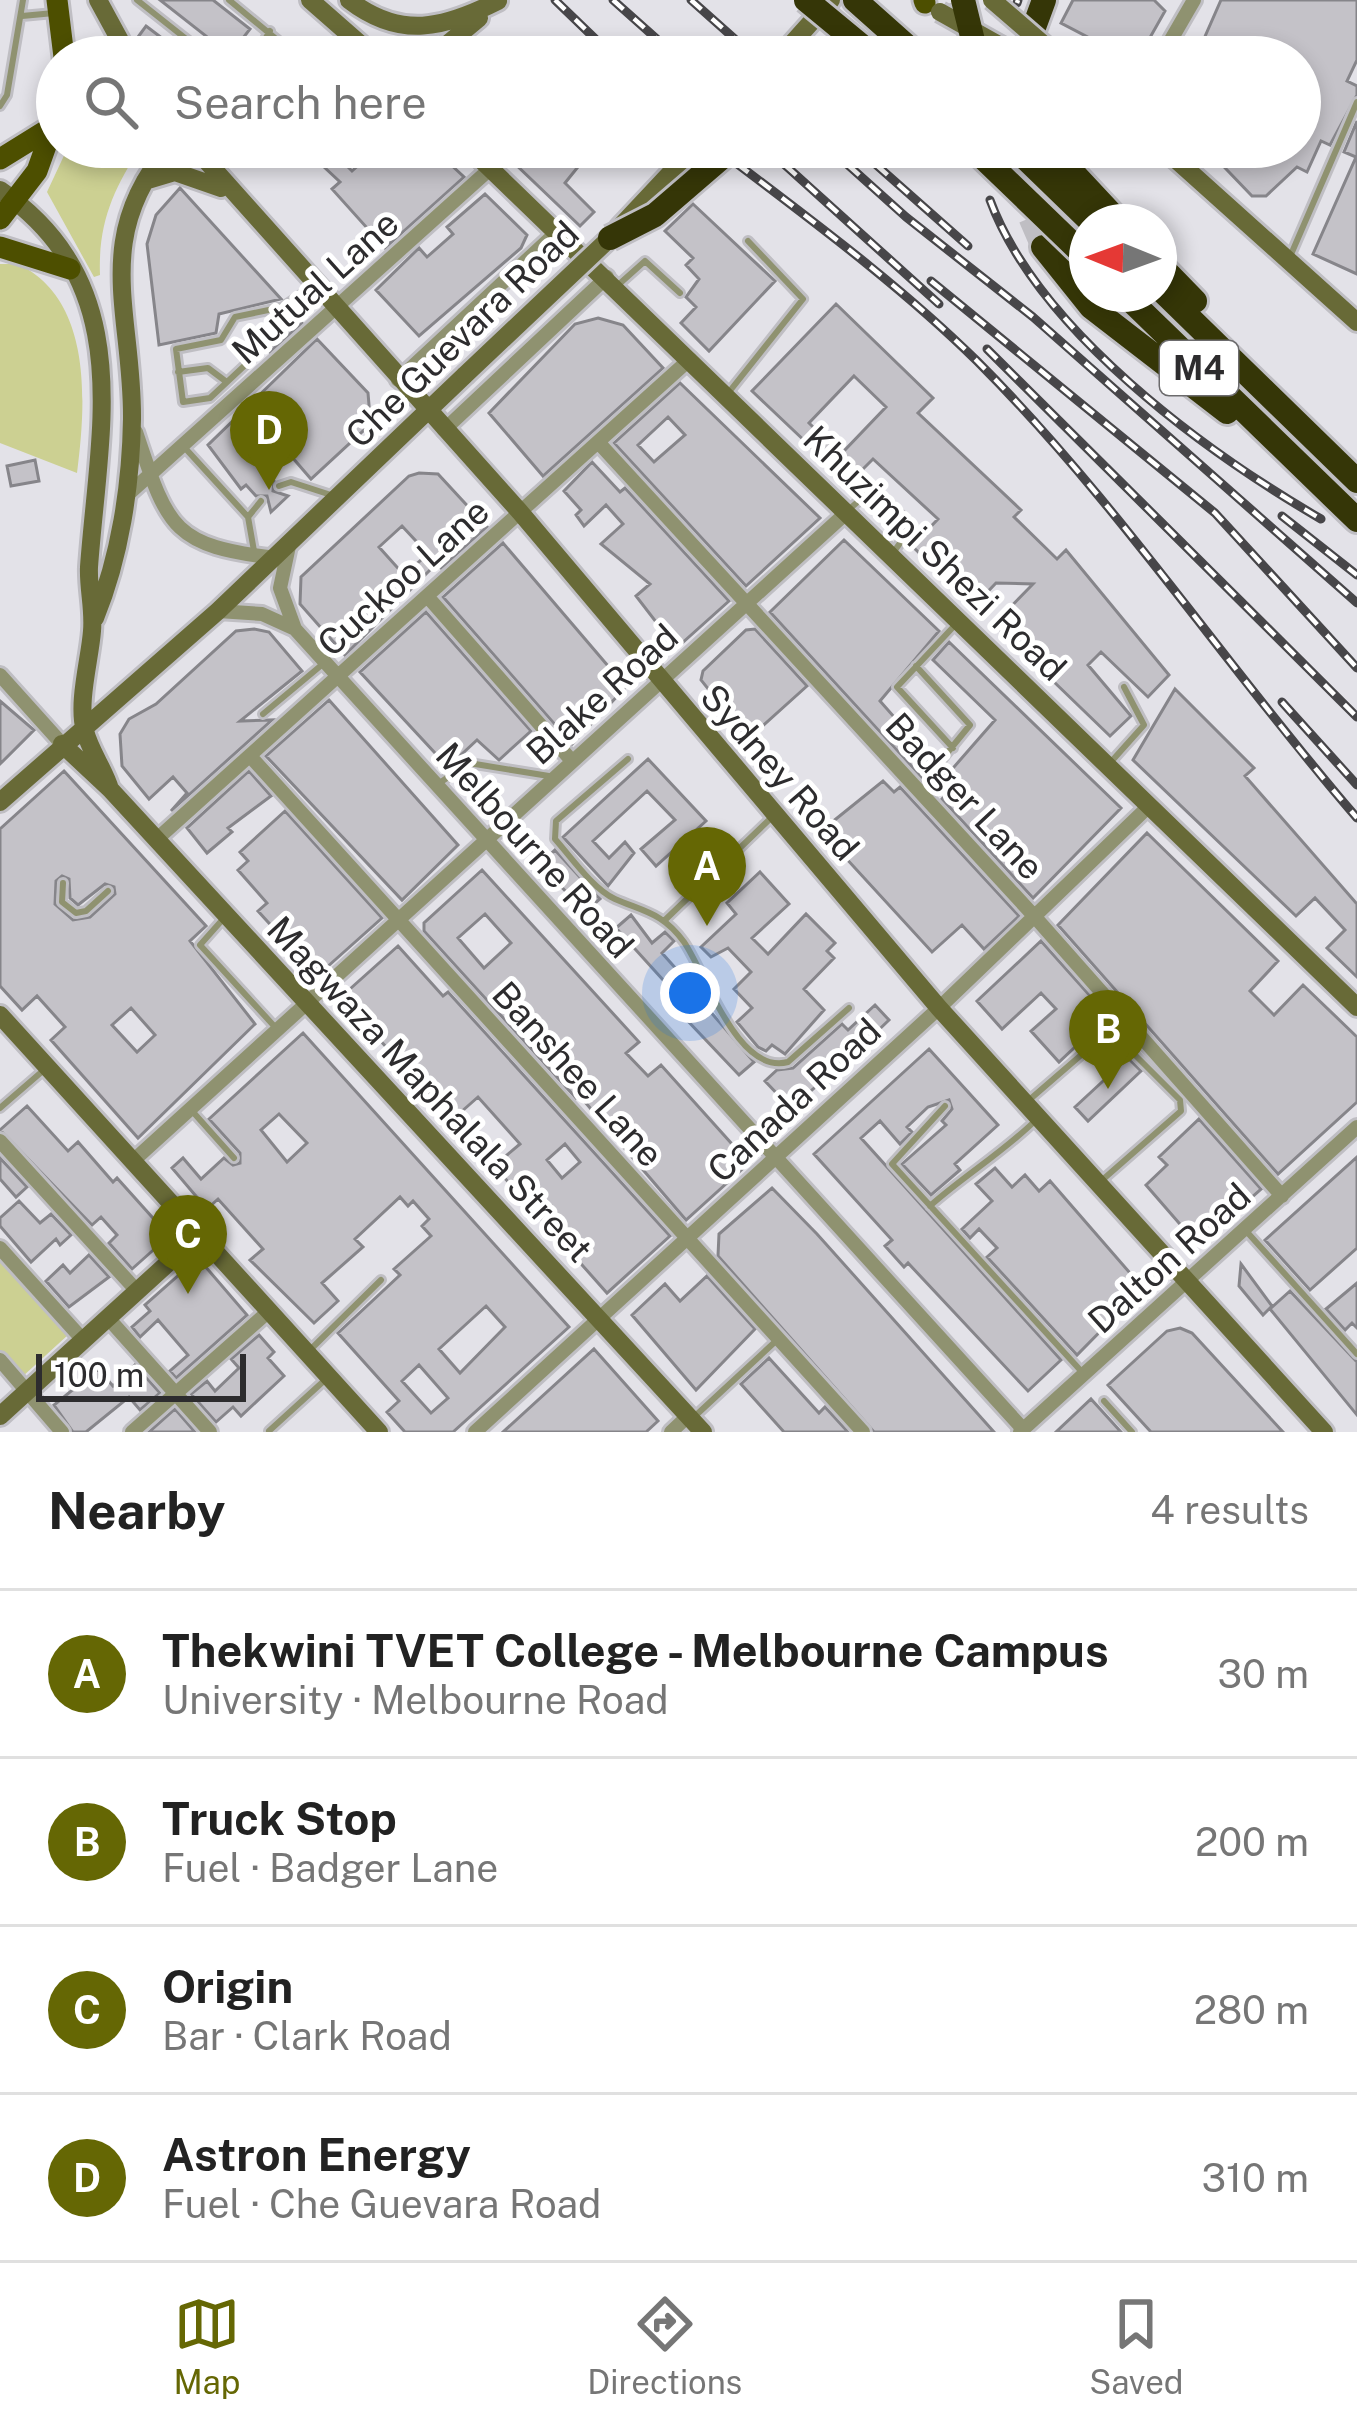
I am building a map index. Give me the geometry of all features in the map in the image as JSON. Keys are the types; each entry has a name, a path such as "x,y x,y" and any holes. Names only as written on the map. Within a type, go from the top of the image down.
{"highway":[{"path":"806,0 850,36"},
{"path":"855,0 896,36"},
{"path":"963,0 972,36"},
{"path":"1030,36 1044,0"},
{"path":"610,238 649,220 710,168"},
{"path":"993,168 1069,241"},
{"path":"1036,168 1073,204"},
{"path":"1068,168 1102,204"},
{"path":"1043,247 1090,307 1220,408 1275,442"},
{"path":"1177,283 1333,457"},
{"name":"M4","path":"1177,306 1357,481"},
{"name":"M4","path":"1142,312 1357,520"}],"main road":[{"path":"98,0 118,36"},
{"path":"310,0 350,36"},
{"path":"349,0 383,21 429,28 455,22 499,0"},
{"path":"457,36 499,0"},
{"path":"799,36 831,0"},
{"path":"992,0 1033,36"},
{"path":"927,4 984,36"},
{"path":"58,6 62,36"},
{"path":"0,159 36,134"},
{"path":"0,219 8,195 36,151"},
{"path":"93,622 110,574 125,497 132,421 119,257 124,225 154,168"},
{"name":"Sydney Road","path":"211,168 520,512 939,1008 1324,1432"},
{"name":"Khuzimpi Shezi Road","path":"491,168 1357,1007"},
{"name":"Che Guevara Road","path":"0,802 283,552 610,238 675,168"},
{"path":"1185,168 1357,322"},
{"path":"144,181 185,173 231,193"},
{"path":"8,195 41,225 70,269 132,421"},
{"path":"0,247 70,269"},
{"path":"93,622 89,568 105,411 101,350"},
{"name":"Magwaza Maphalala Street","path":"93,622 83,728 110,789"},
{"name":"Magwaza Maphalala Street","path":"62,744 157,839 694,1422"},
{"path":"4,1028 47,1067 380,1432"},
{"path":"0,1416 200,1234"}],"street":[{"path":"1173,36 1194,0"},
{"name":"Mutual Lane","path":"125,497 185,448 491,168"},
{"name":"Che Guevara Road","path":"398,380 558,231"},
{"name":"Che Guevara Road","path":"444,430 612,281"},
{"name":"Cuckoo Lane","path":"157,839 690,358"},
{"path":"132,421 151,478 178,530 193,542 255,555 283,552"},
{"name":"Badger Lane","path":"598,442 1035,917 1282,1196"},
{"name":"Blake Road","path":"133,1161 844,514"},
{"name":"Melbourne Road","path":"283,552 280,588 295,629 323,663 1022,1431"},
{"path":"427,596 572,761"},
{"path":"218,611 250,611 295,629"},
{"name":"Magwaza Maphalala Street","path":"0,675 62,744"},
{"name":"Banshee Lane","path":"250,756 863,1432"},
{"name":"Canada Road","path":"475,1432 939,1008 1150,806"},
{"name":"Dalton Road","path":"1022,1431 1357,1127"},
{"path":"0,1141 136,1292"},
{"path":"0,1249 84,1341"},
{"path":"133,1432 269,1311"},
{"path":"108,1318 210,1432"},
{"path":"0,1360 62,1432"},
{"path":"670,1432 694,1422"}],"lane":[{"path":"0,106 8,95 22,0"},
{"path":"137,0 182,36"},
{"path":"229,0 276,36"},
{"path":"22,16 58,6"},
{"path":"268,36 271,31"},
{"path":"1287,262 1357,102"},
{"path":"727,395 803,299 748,241"},
{"path":"612,281 645,261 680,293"},
{"path":"260,351 210,398 187,405 176,349 218,341 235,317 283,307 314,286"},
{"path":"178,372 208,368 225,381"},
{"path":"185,448 248,517 255,555"},
{"path":"279,486 291,482 340,498"},
{"path":"844,514 874,488 912,526 890,556"},
{"path":"248,517 261,501"},
{"path":"953,748 898,691 958,622"},
{"path":"263,715 323,663"},
{"path":"916,666 970,725 939,763"},
{"path":"1107,765 1144,725 1124,687"},
{"path":"628,759 556,821 553,835 611,897 646,907 665,920 687,947 709,995 758,1055 780,1065 788,1062 849,1008"},
{"path":"436,786 469,763 555,777"},
{"path":"665,920 774,816"},
{"path":"63,883 62,902 76,913 86,911 108,891"},
{"path":"226,915 200,945 278,1030"},
{"path":"930,1206 969,1171 998,1157 1032,1110 1110,1030 1180,1100 1181,1112 1098,1183"},
{"path":"0,1108 47,1067"},
{"path":"945,1106 892,1161 1084,1374"},
{"path":"190,1109 235,1158"},
{"path":"1245,1229 1357,1354"},
{"path":"307,1353 381,1280"},
{"path":"694,1422 778,1338"},
{"path":"269,1431 329,1376"},
{"path":"1104,1401 1132,1432"}],"green space":[{"path":"58,168 128,168 109,208 100,275 94,277 47,192"},
{"path":"0,264 18,264 42,280 72,327 82,386 77,473 0,443"},
{"path":"0,1258 69,1334 22,1377 0,1353"}],"building":[{"path":"160,0 213,0 250,29 245,36 206,36"},
{"path":"1073,0 1154,0 1165,11 1151,36 1086,36 1061,23"},
{"path":"1221,0 1357,0 1357,60 1347,81 1357,86 1357,95 1330,145 1321,141 1321,36 1205,36"},
{"path":"146,26 159,36 139,36"},
{"path":"1357,121 1357,274 1313,254 1356,157 1344,152"},
{"path":"325,168 454,168 464,177 385,248 332,189 340,182"},
{"path":"519,168 577,168 565,183 594,212 580,226"},
{"path":"1225,168 1296,168 1266,196 1252,196"},
{"path":"180,188 281,299 219,314 216,333 159,345 147,244 156,215"},
{"path":"485,194 527,235 521,248 419,336 376,290 419,248 427,257 453,234 447,227"},
{"path":"693,204 775,281 709,351 681,323 696,307 686,297 699,279 686,265 693,258 665,231"},
{"path":"836,304 933,398 918,413 1021,510 1014,517 1057,559 1066,550 1169,675 1148,697 1101,652 1088,665 1131,716 1110,736 994,624 1033,584 996,583 974,606 912,546 938,519 873,459 849,483 752,391","holes":["854,376 886,407 841,454 809,423"]},
{"path":"291,310 302,323 270,352 258,338"},
{"path":"598,318 623,325 663,368 543,476 489,413 575,324"},
{"path":"317,339 368,393 370,417 364,430 311,479 285,449 263,469 274,481 273,491 288,496 271,512 267,496 256,496 246,485 241,489 208,445","holes":["258,419 278,441 254,463 234,441"]},
{"path":"680,383 820,518 746,586 614,443","holes":["668,417 685,435 654,462 638,445"]},
{"path":"35,460 39,481 11,486 7,466"},
{"path":"592,462 620,492 625,488 729,601 681,644 673,644 636,596 650,584 601,544 623,524 606,505 584,526 576,515 581,510 564,491"},
{"path":"438,474 487,527 441,568 436,564 345,655 300,604 301,577 409,476","holes":["402,526 428,554 404,575 379,547"]},
{"path":"844,540 939,631 880,701 932,760 937,770 925,781 770,612"},
{"path":"503,543 626,687 572,744 443,597"},
{"path":"426,612 531,731 499,760 477,740 448,767 360,672"},
{"path":"755,629 807,686 748,739 701,680 703,671 746,630"},
{"path":"236,631 269,632 302,671 240,721 272,720 171,811 187,793 173,777 149,799 122,766 120,734 129,719 156,704"},
{"path":"949,642 1121,808 1033,898 942,799 955,784 947,775 995,720 933,660"},
{"path":"1175,689 1254,768 1245,776 1357,904 1357,977 1327,948 1345,930 1315,898 1296,916 1133,760"},
{"path":"329,700 458,845 402,900 266,756"},
{"path":"0,701 34,730 0,764"},
{"path":"648,759 706,821 656,866 641,849 675,820 647,791 593,841 609,858 625,842 634,853 608,886 563,837"},
{"path":"64,771 206,926 190,941 255,1024 138,1138 51,1040 65,1027 37,996 22,1010 0,986 0,829","holes":["62,876 69,879 70,898 78,905 105,884 114,887 115,894 90,917 73,920 55,904 56,881","131,1008 155,1035 137,1052 112,1025"]},
{"path":"249,771 271,796 228,828 232,832 207,853 187,828"},
{"path":"883,781 894,792 900,787 1019,916 984,949 962,925 932,952 821,831"},
{"path":"285,811 382,918 317,976 258,911 267,903 238,870 248,861 240,852"},
{"path":"1147,833 1278,961 1250,991 1274,1015 1303,985 1357,1037 1357,1102 1278,1174 1058,925"},
{"path":"555,850 600,899 585,912 540,864"},
{"path":"482,870 639,1042 626,1053 648,1076 661,1065 749,1163 686,1220 579,1095 576,1098 424,931 424,923","holes":["485,914 511,943 484,968 458,938"]},
{"path":"760,872 789,904 752,938 768,954 806,914 835,943 827,951 834,958 804,989 824,1010 785,1054 772,1045 766,1051 758,1047 737,1022 752,1008 734,989 751,972 728,948 711,957 701,947 736,914 727,903"},
{"path":"631,915 652,943 665,932 674,941 662,953 686,980 674,992 616,928"},
{"path":"1041,941 1108,1016 1059,1062 1031,1031 1056,1009 1041,993 1002,1029 977,1001"},
{"path":"398,946 443,996 448,992 670,1236 607,1293 494,1166 520,1144 478,1097 452,1120 341,997","holes":["565,1144 580,1162 562,1178 547,1160"]},
{"path":"702,1002 754,1062 739,1075 685,1018"},
{"path":"875,1005 889,1020 866,1042 861,1036 830,1067 833,1071 783,1116 775,1108 783,1100 765,1081 777,1070 793,1068 842,1024 848,1030"},
{"path":"303,1033 569,1327 453,1432 405,1432 387,1412 399,1401 338,1333 400,1275 394,1269 431,1236 422,1226 429,1219 413,1201 408,1206 400,1197 355,1239 363,1247 322,1283 338,1301 314,1323 250,1260 263,1249 218,1199 207,1209 172,1168 183,1158 201,1179 224,1158 233,1165 240,1163 240,1153 209,1119","holes":["279,1114 307,1143 287,1162 261,1130","486,1306 505,1327 460,1373 439,1349","419,1365 448,1398 431,1413 402,1381"]},
{"path":"929,1049 998,1125 955,1164 960,1170 931,1195 902,1164 946,1125 942,1121 952,1109 949,1100 928,1107 907,1127 912,1132 900,1144 880,1121 861,1138 1061,1360 1028,1391 908,1263 904,1267 885,1246 892,1240 814,1154"},
{"path":"1128,1058 1141,1071 1088,1121 1075,1107"},
{"path":"27,1106 68,1151 78,1142 169,1236 132,1269 109,1243 117,1235 101,1217 92,1225 0,1130"},
{"path":"1199,1119 1261,1189 1206,1238 1192,1238 1146,1185 1167,1165 1159,1157"},
{"path":"1357,1157 1357,1248 1310,1290 1265,1240"},
{"path":"0,1158 27,1187 16,1197 0,1179"},
{"path":"995,1168 1012,1187 1025,1175 1039,1191 1050,1181 1143,1288 1077,1355 987,1257 997,1248 979,1229 970,1238 962,1229 992,1201 976,1184"},
{"path":"772,1188 994,1432 874,1432 718,1256 719,1234"},
{"path":"19,1201 40,1223 51,1214 71,1235 60,1245 56,1239 31,1262 0,1226 0,1218"},
{"path":"89,1255 109,1277 69,1307 46,1281 63,1265 70,1273"},
{"path":"198,1258 247,1315 176,1378 170,1371 188,1355 158,1320 140,1337 132,1327 150,1311 145,1305"},
{"path":"1241,1264 1272,1306 1263,1315 1239,1286"},
{"path":"707,1276 755,1329 696,1390 632,1315 665,1284 680,1301"},
{"path":"1357,1283 1357,1328 1352,1323 1345,1330 1326,1309"},
{"path":"1290,1291 1357,1362 1357,1415 1270,1309"},
{"path":"1180,1328 1192,1333 1283,1432 1151,1432 1108,1385 1167,1331"},
{"path":"259,1335 274,1352 268,1358 284,1376 241,1416 233,1407 216,1422 191,1394 207,1381 215,1391 239,1368 231,1359"},
{"path":"594,1349 658,1421 646,1432 503,1432"},
{"path":"769,1358 819,1413 825,1407 848,1432 784,1432 741,1384"},
{"path":"135,1365 160,1393 140,1410 129,1397 86,1432 73,1432 54,1405 98,1369 113,1386"},
{"path":"1091,1399 1121,1432 1056,1432"},
{"path":"175,1409 195,1432 149,1432"}],"tunnel":[{"path":"1022,168 1027,210 1043,247"}],"railway":[{"path":"555,0 592,36"},
{"path":"613,0 653,36"},
{"path":"691,0 731,36"},
{"path":"743,168 882,277 977,361 1125,528 1357,818"},
{"path":"788,168 939,304"},
{"path":"851,168 1033,317 1357,603"},
{"path":"880,168 968,246"},
{"path":"990,200 1013,248 1085,340 1178,422 1321,519"},
{"path":"931,281 1215,513 1357,668"},
{"path":"987,349 1357,717"},
{"path":"1282,516 1357,575"},
{"path":"1282,702 1357,785"}],"place":[{"name":"Astron Energy","path":"269,490"},
{"name":"Thekwini TVET College - Melbourne Campus","path":"707,926"},
{"name":"Truck Stop","path":"1108,1089"},
{"name":"Origin","path":"188,1294"}]}
